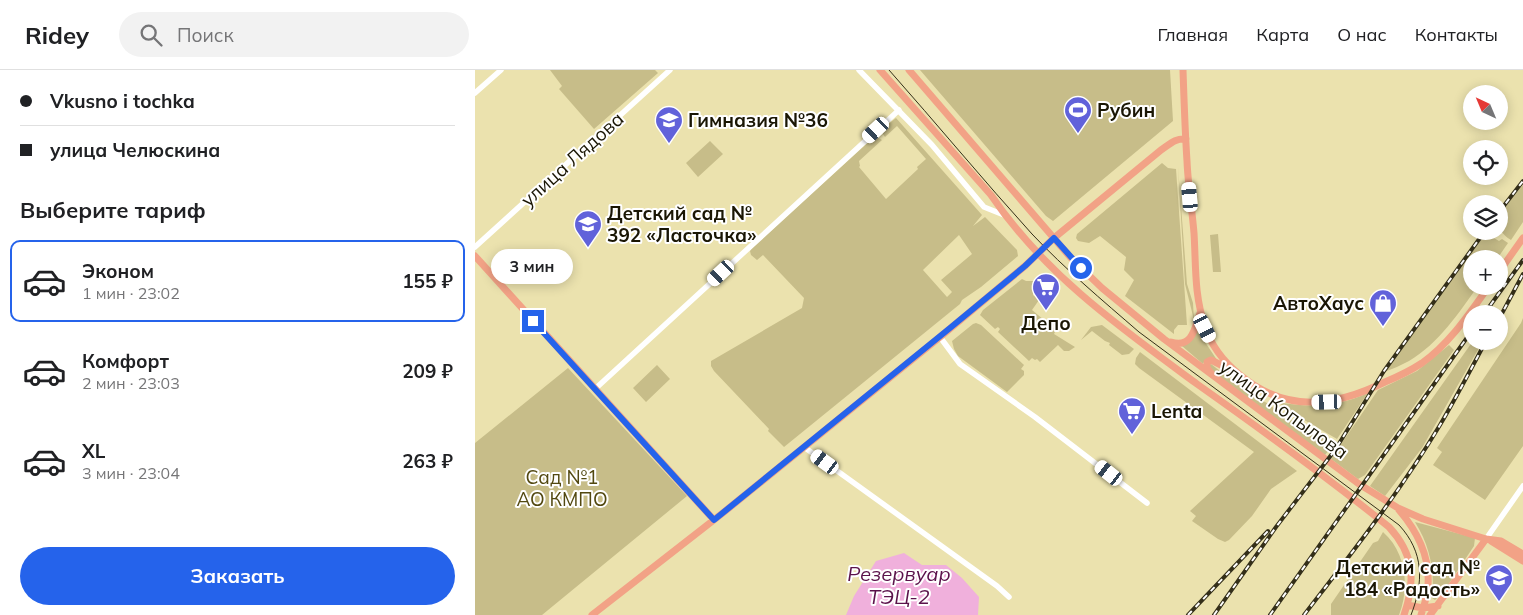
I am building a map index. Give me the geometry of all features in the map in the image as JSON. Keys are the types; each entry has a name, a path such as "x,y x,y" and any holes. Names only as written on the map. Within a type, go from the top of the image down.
{"main road":[{"name":"улица Копылова","path":"880,70 991,195 1004,215 1038,254 1100,311 1303,460 1389,527 1399,537 1407,551 1411,573 1404,615"},
{"name":"улица Копылова","path":"909,70 1071,258 1099,285 1212,376 1359,484 1397,508"},
{"path":"1183,70 1186,139 1200,312 1205,328 1217,351 1237,373 1260,389 1291,401 1327,402 1356,394 1403,374 1420,364 1436,351 1459,326 1482,295"},
{"path":"592,615 714,520 939,337 1038,254 1054,238 1167,145 1179,139 1186,139"},
{"path":"1508,259 1523,238"},
{"path":"475,256 714,520"},
{"path":"1167,341 1178,345 1187,342 1193,333 1200,312"},
{"path":"1212,376 1207,365 1207,362 1211,360 1237,373"},
{"path":"1397,508 1423,519 1501,541 1523,554"},
{"path":"1397,508 1419,540 1425,556 1428,585 1422,611"},
{"path":"1486,538 1523,561"},
{"path":"1430,615 1486,538"},
{"path":"1407,605 1422,611 1438,606"}],"street":[{"path":"475,93 501,70"},
{"name":"улица Лядова","path":"475,247 670,70"},
{"name":"улица Копылова","path":"861,71 899,110 984,207 1004,215"},
{"path":"595,389 899,110"},
{"path":"939,337 960,364 1035,416 1147,503"},
{"path":"804,447 997,586 1009,598"},
{"path":"1486,538 1523,486"}],"green space":[{"path":"550,70 655,70 658,73 594,129 559,89 562,86"},
{"path":"920,70 1170,70 1173,121 1053,221 1046,216"},
{"path":"896,118 982,215 973,226 985,217 1017,250 1018,256 784,447 714,371 711,361 802,308 804,298 763,255 757,260 751,255 750,251 752,248 875,136 882,140 859,161 859,167 886,199 926,159 897,126 885,137 881,131","holes":["959,235 972,254 941,280 952,292 947,297 923,270"]},
{"path":"710,141 723,154 698,177 686,163"},
{"path":"1162,163 1168,168 1176,169 1187,325 1178,325 1174,330 1174,334 1125,296 1134,280 1124,270 1126,257 1100,236 1089,243 1078,241 1076,238 1077,234"},
{"path":"1178,167 1187,284 1193,303 1194,320 1185,284"},
{"path":"1523,185 1523,222 1511,240 1508,237 1508,203"},
{"path":"1218,234 1221,272 1213,272 1210,235"},
{"path":"1480,240 1504,240 1508,243 1503,250 1473,250"},
{"path":"1463,264 1463,295 1472,295 1463,307 1430,346 1409,361 1384,372"},
{"path":"1022,279 1035,281 1033,295 1039,300 1032,310 1056,330 1054,334 1075,347 1069,351 1064,351 1058,345 1040,362 1032,358 1029,361 998,332 1000,329 998,327 995,329 980,315 983,310"},
{"path":"1523,318 1523,446 1485,500 1433,465 1442,452 1437,448 1503,350 1508,350 1508,342"},
{"path":"976,323 981,325 1024,365 1021,369 1024,371 1024,375 1007,392 958,356 954,349 952,341"},
{"path":"1102,325 1134,349 1129,354 1122,355 1109,345 1110,343 1092,331 1081,340 1091,327"},
{"path":"1198,325 1205,342 1219,363 1205,360 1203,364 1182,346"},
{"path":"1449,345 1454,350 1365,475 1358,479 1331,459 1378,390 1417,371"},
{"path":"1467,350 1478,350 1422,448 1385,496 1370,486"},
{"path":"1140,352 1297,471 1271,489 1252,516 1225,542 1192,521 1196,516 1190,511 1254,452 1139,368 1135,364"},
{"path":"1211,364 1252,396 1267,403 1284,416 1328,440 1333,445 1325,455 1215,375 1209,365"},
{"path":"657,365 670,379 646,402 633,388"},
{"name":"Сад №1 АО КМПО","path":"568,368 687,496 542,615 475,615 475,443"},
{"path":"1368,393 1337,439 1277,402 1301,405 1334,404"},
{"path":"1415,522 1475,538 1474,546 1444,591 1435,600 1432,598 1433,578 1428,549"},
{"path":"1383,532 1397,549 1404,571 1404,593 1399,615 1331,615 1331,604 1373,543 1378,541"}],"water":[{"name":"Резервуар ТЭЦ-2","path":"904,553 922,565 946,565 962,578 979,597 978,615 846,615 854,596 876,561"}],"tram line":[{"path":"889,70 1032,234 1057,260 1139,332 1399,525 1413,546 1419,568 1418,591 1411,615"}],"railway":[{"path":"1508,200 1523,181"},
{"path":"1214,615 1276,527 1335,450 1384,371 1479,240"},
{"path":"1490,305 1523,260"},
{"path":"1506,305 1523,274"},
{"path":"1270,615 1463,343"},
{"path":"1304,615 1375,522 1425,450 1481,350"},
{"path":"1188,615 1268,531"}],"place":[{"name":"Рубин","path":"1078,134"},
{"name":"Гимназия №36","path":"669,144"},
{"name":"Детский сад № 392 «Ласточка»","path":"588,248"},
{"name":"Депо","path":"1046,311"},
{"name":"АвтоХаус","path":"1383,327"},
{"name":"Lenta","path":"1132,435"},
{"name":"Детский сад № 184 «Радость»","path":"1499,602"}],"route":[{"path":"533,321 714,520 1025,266 1054,238 1081,268"}]}
